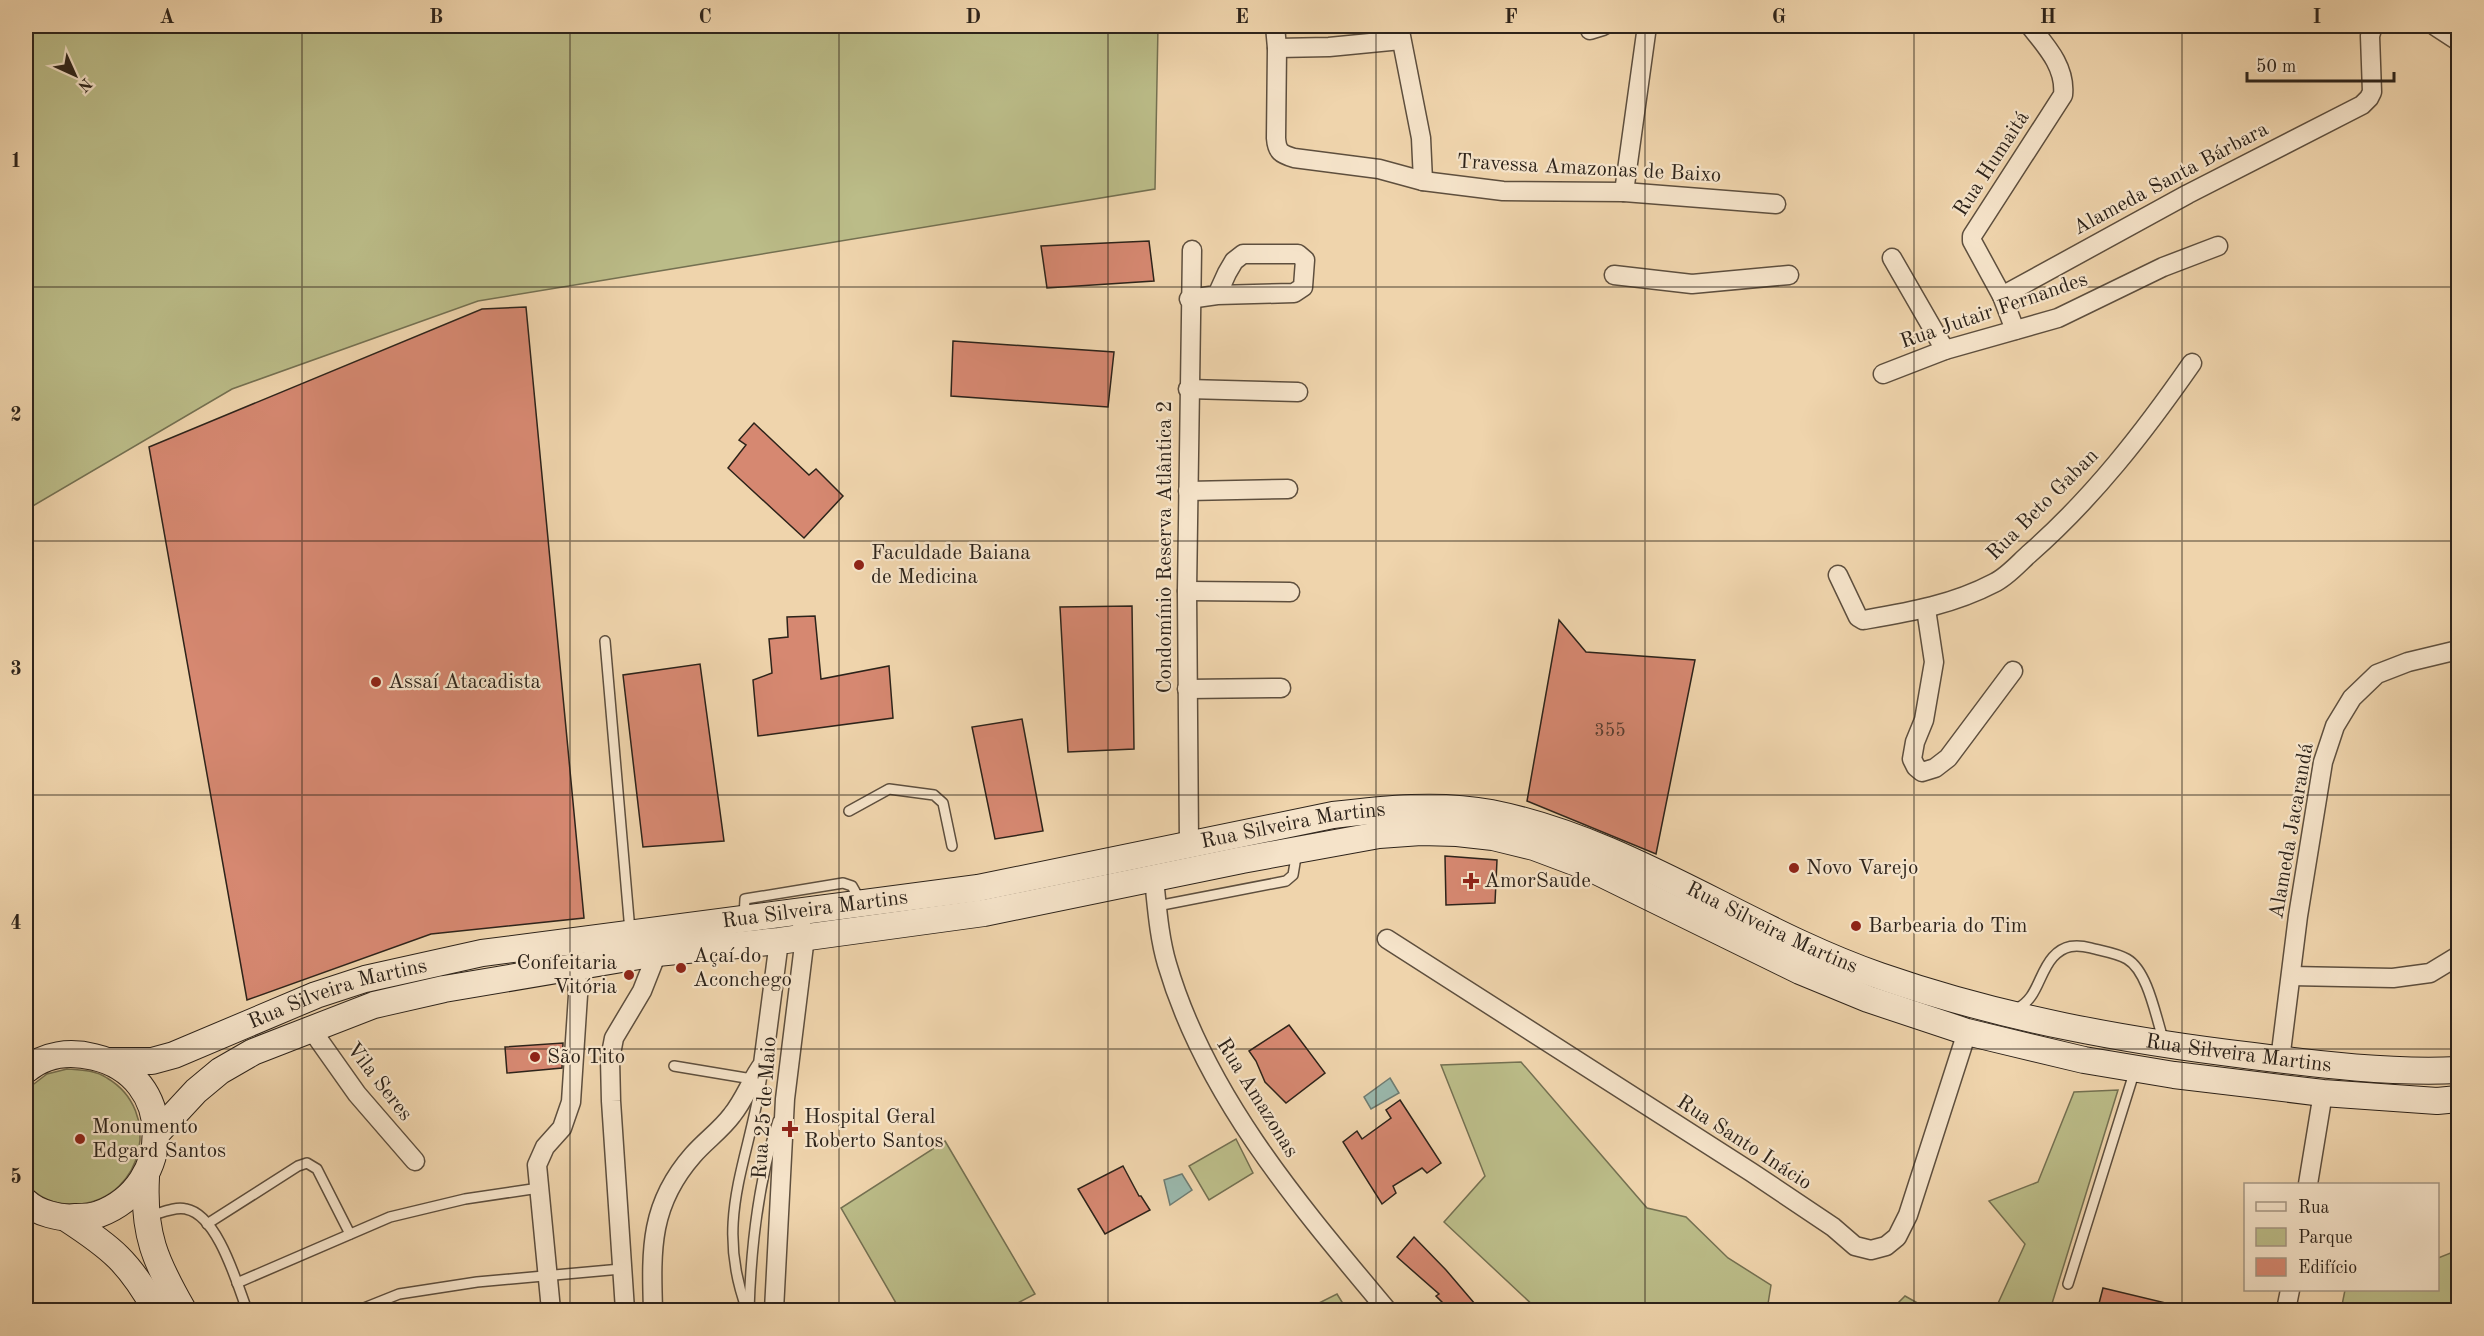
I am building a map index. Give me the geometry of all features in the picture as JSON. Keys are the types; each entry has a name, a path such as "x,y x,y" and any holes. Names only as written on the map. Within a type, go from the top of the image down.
{"main road":[{"name":"Rua Silveira Martins","path":"111,1061 152,1061 174,1055 278,1010 365,980 482,953 978,888 1333,815 1382,809 1450,808 1490,813 1590,842 1811,948 1879,976 2007,1013 2106,1036 2280,1060 2394,1069 2458,1070"},
{"name":"Rua Silveira Martins","path":"157,1133 189,1098 220,1071 253,1052 374,1005 444,989 657,953 778,941 984,913 1297,850 1379,835 1420,832 1493,837 1534,847 1590,868 1800,971 1868,999 1967,1032 2084,1060 2135,1068 2324,1093 2427,1100 2458,1099"},
{"path":"26,1071 37,1061 74,1052 111,1061 135,1078 151,1104 157,1133 156,1146 146,1177 148,1234 157,1262 183,1311"},
{"path":"66,1218 97,1215 125,1201 146,1177"},
{"path":"27,1206 66,1218 104,1243 133,1273 156,1311"}],"street":[{"name":"Travessa Amazonas de Baixo","path":"1275,26 1277,48 1276,138 1277,149 1281,154 1294,158 1379,169 1423,180 1503,191 1624,192 1776,204"},
{"path":"1624,192 1647,26"},
{"name":"Rua Humaitá","path":"2015,330 2002,297 1972,241 1972,236 2063,95 2064,85 2060,69 2048,47 2030,26"},
{"name":"Alameda Santa Bárbara","path":"2002,297 2187,194 2362,105 2372,92 2370,36 2373,26"},
{"path":"2434,26 2458,41"},
{"path":"1277,48 1329,47 1400,33 1421,138 1423,180"},
{"name":"Rua Jutair Fernandes","path":"1884,374 1945,350 2058,318 2163,267 2218,246"},
{"name":"Condomínio Reserva Atlântica 2","path":"1189,844 1188,389 1192,250"},
{"path":"1189,299 1294,293 1303,287 1305,260 1298,254 1243,254 1231,267 1217,296"},
{"path":"1892,258 1945,350"},
{"path":"1614,275 1692,284 1790,275"},
{"name":"Rua Beto Gaban","path":"1838,575 1858,617 1863,620 1926,609 1996,582 2044,541 2092,493 2146,429 2192,363"},
{"path":"1188,389 1298,392"},
{"path":"1188,491 1288,489"},
{"path":"1187,591 1290,592"},
{"path":"1926,609 1934,662 1924,720 1915,742 1912,759 1922,772 1935,768 1948,758 2013,671"},
{"name":"Alameda Jacarandá","path":"2280,1060 2298,916 2324,762 2335,726 2352,698 2377,674 2408,662 2458,650"},
{"path":"1187,689 1281,688"},
{"name":"Rua Amazonas","path":"1154,879 1166,962 1180,1006 1199,1049 1288,1190 1387,1311"},
{"name":"Rua 25 de Maio","path":"653,1311 651,1253 654,1230 668,1188 695,1153 732,1116 744,1098 752,1079 775,1055 805,937 796,911"},
{"name":"Rua Santo Inácio","path":"1387,939 1750,1172 1833,1227 1856,1246 1870,1250 1886,1246 1897,1237 1908,1215 1967,1032"},
{"name":"Rua 25 de Maio","path":"774,1311 785,1099 775,1055 778,941"},
{"path":"625,1311 610,1059 614,1038 642,991 657,953"},
{"path":"2291,976 2393,978 2430,973 2458,956"},
{"path":"551,1311 537,1165 541,1155 562,1128 571,1102 578,995 576,967"},
{"name":"Vila Seres","path":"311,1029 357,1094 414,1161"},
{"path":"2308,1183 2324,1093"},
{"path":"2286,1311 2290,1291"}],"lane":[{"path":"605,641 630,934"},
{"path":"849,811 890,789 934,795 944,803 952,846"},
{"path":"1157,906 1286,881 1293,875 1297,850"},
{"path":"744,919 745,898 843,883 852,886 862,904"},
{"path":"2007,1013 2022,1007 2031,998 2054,956 2066,947 2078,945 2125,957 2134,964 2147,984 2165,1044"},
{"path":"748,1311 738,1286 732,1214 775,1055"},
{"path":"674,1066 752,1079"},
{"path":"2068,1284 2135,1068"},
{"path":"748,1311 757,1217 772,1138 785,1099"},
{"path":"207,1224 298,1166 307,1163 316,1169 350,1234"},
{"path":"237,1283 390,1217 465,1199 538,1188"},
{"path":"146,1217 174,1209 187,1209 198,1214 222,1246 247,1311"},
{"path":"360,1311 399,1294 477,1282 621,1269"}],"green space":[{"path":"26,26 1158,26 1155,189 478,301 232,389 26,510"},
{"path":"1521,1062 1647,1208 1686,1217 1728,1258 1771,1285 1767,1310 1538,1310 1444,1222 1485,1176 1441,1065"},
{"path":"67,1069 98,1073 125,1093 135,1111 140,1131 138,1151 131,1170 119,1186 102,1198 80,1204 65,1204 50,1200 37,1194 26,1184 26,1090 47,1074"},
{"path":"2118,1090 2050,1310 1995,1310 2025,1244 1989,1201 2038,1182 2074,1092"},
{"path":"1236,1139 1253,1173 1209,1200 1189,1166"},
{"path":"945,1141 1035,1294 1004,1310 900,1310 841,1208"},
{"path":"2458,1250 2458,1310 2341,1310 2345,1291 2439,1291 2439,1258"},
{"path":"1337,1294 1347,1310 1305,1310"},
{"path":"1905,1296 1930,1310 1891,1310"}],"shaded area":[{"path":"1390,1078 1399,1093 1371,1109 1364,1097"},
{"path":"1182,1174 1192,1190 1170,1205 1164,1180"}],"building":[{"path":"1149,241 1154,281 1047,288 1041,246"},
{"name":"Assaí Atacadista","path":"526,307 584,918 431,934 247,1000 149,447 482,309"},
{"path":"953,341 1114,352 1108,407 951,396"},
{"path":"754,423 809,475 816,469 843,496 804,538 728,468 746,445 739,440"},
{"path":"1132,606 1134,749 1068,752 1060,607"},
{"path":"815,616 821,679 889,666 893,718 758,736 753,680 772,673 769,639 788,637 787,617"},
{"path":"1559,620 1586,652 1695,660 1656,854 1527,801"},
{"path":"700,664 724,841 643,847 623,675"},
{"path":"1022,719 1043,831 995,839 972,727"},
{"name":"AmorSaude","path":"1445,856 1497,860 1495,903 1446,905"},
{"path":"1289,1025 1325,1073 1286,1103 1265,1082 1249,1051"},
{"name":"São Tito","path":"563,1043 562,1068 507,1073 505,1047"},
{"path":"1400,1100 1441,1163 1427,1173 1422,1168 1393,1186 1396,1193 1382,1204 1343,1142 1357,1131 1362,1139 1391,1118 1386,1110"},
{"path":"1123,1166 1139,1196 1150,1210 1105,1234 1078,1189"},
{"path":"1414,1237 1481,1311 1451,1311 1436,1296 1439,1294 1397,1257"},
{"path":"2103,1288 2170,1304 2169,1311 2097,1311"}],"place":[{"name":"Faculdade Baiana de Medicina","path":"859,565"},
{"name":"Assaí Atacadista","path":"376,682"},
{"name":"Novo Varejo","path":"1794,868"},
{"name":"AmorSaude","path":"1471,881"},
{"name":"Barbearia do Tim","path":"1856,926"},
{"name":"Açaí do Aconchego","path":"681,968"},
{"name":"Confeitaria Vitória","path":"629,975"},
{"name":"São Tito","path":"535,1057"},
{"name":"Hospital Geral Roberto Santos","path":"790,1129"},
{"name":"Monumento Edgard Santos","path":"80,1139"}]}
